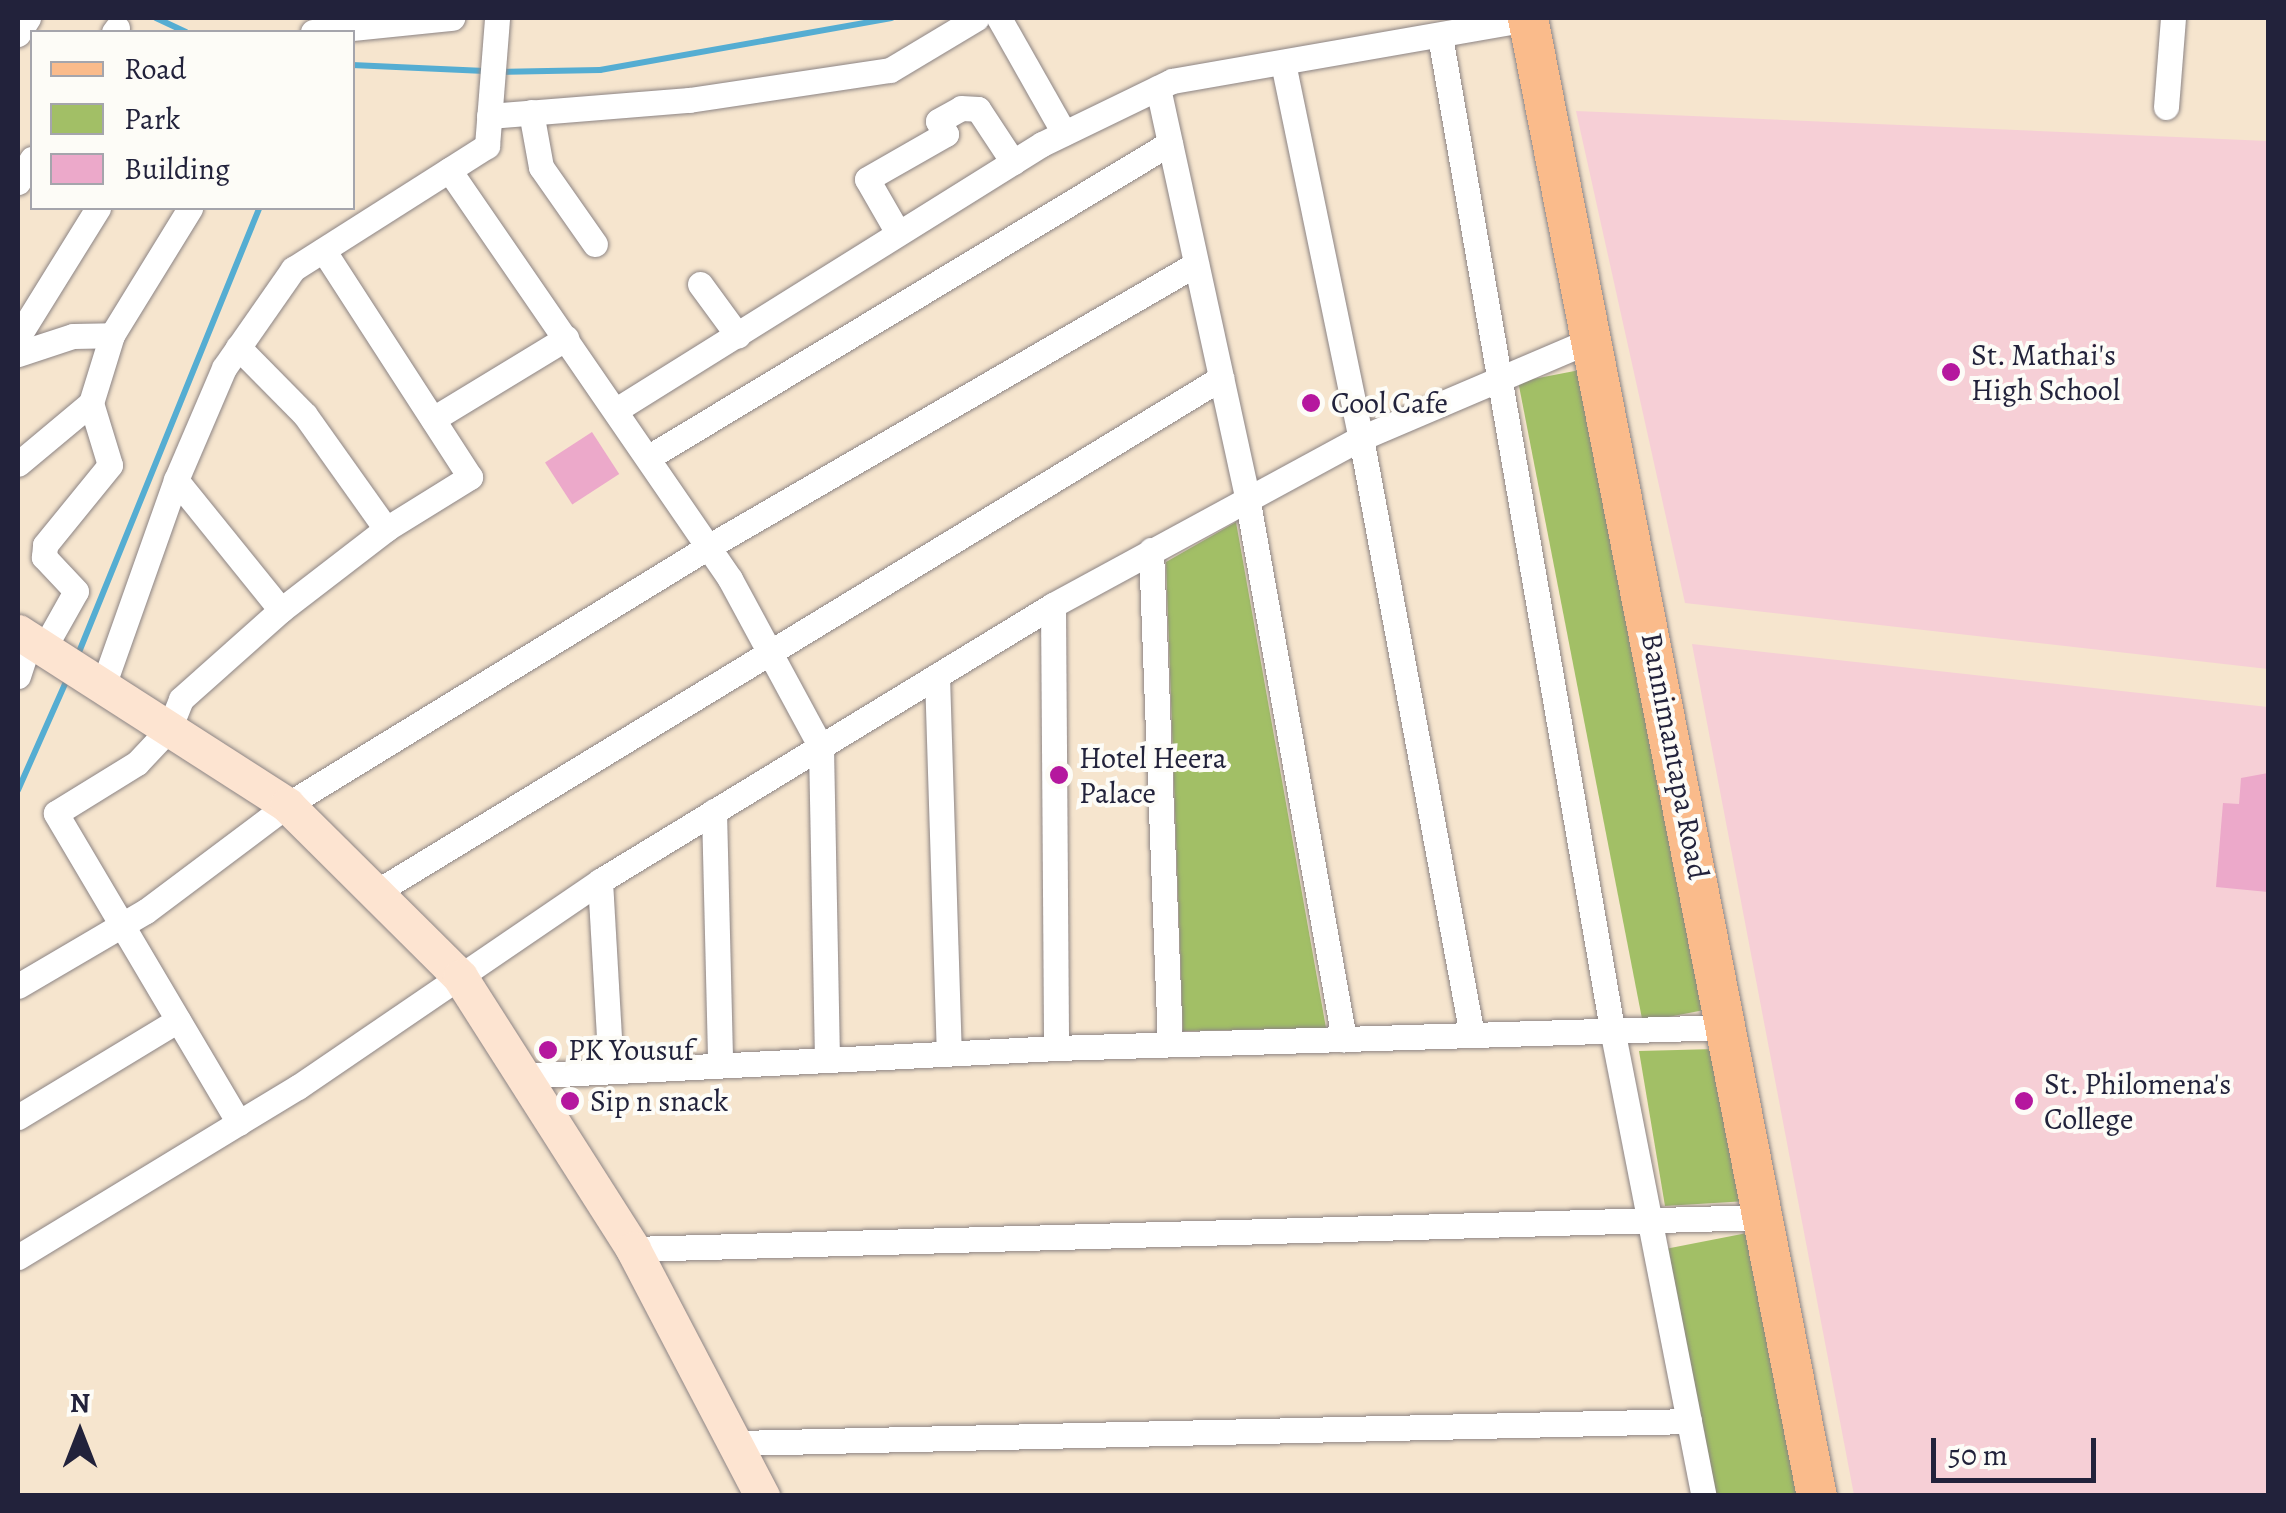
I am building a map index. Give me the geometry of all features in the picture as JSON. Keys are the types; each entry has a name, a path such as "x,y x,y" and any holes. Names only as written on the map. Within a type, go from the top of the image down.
{"main road":[{"name":"Bannimantapa Road","path":"1528,18 1817,1496"}],"street":[{"path":"18,34 28,18"},
{"path":"334,30 452,18"},
{"path":"490,108 531,112 689,100 890,70 977,18"},
{"path":"999,18 1064,133"},
{"path":"616,410 1013,162 1158,88 1528,18"},
{"path":"2166,107 2174,18"},
{"path":"97,682 176,480 238,347 293,269 487,146 496,29"},
{"path":"1440,36 1613,1034 1704,1496"},
{"path":"1283,63 1361,438 1472,1035"},
{"path":"1158,88 1247,497 1344,1039"},
{"path":"898,232 868,179 946,134 938,121 962,108 978,109 1013,162"},
{"path":"531,112 541,167 595,244"},
{"path":"648,457 1170,143"},
{"path":"449,170 708,547 820,747 827,1060"},
{"path":"18,337 97,210"},
{"path":"18,464 91,403 112,335 189,210"},
{"path":"239,1123 56,813 137,763 169,729 181,699 281,610 386,528 470,476 323,250"},
{"path":"18,986 125,924 287,805 708,547 1196,264"},
{"path":"700,284 738,336"},
{"path":"18,354 73,336 112,335"},
{"path":"432,419 566,338"},
{"path":"18,1257 239,1123 600,881 1053,605 1361,438 1588,340"},
{"path":"238,347 326,442 386,528"},
{"path":"373,894 1221,378"},
{"path":"18,676 36,643 76,591 44,557 45,545 110,465 91,403"},
{"path":"176,480 281,610"},
{"path":"1151,550 1170,1044"},
{"path":"1053,605 1056,1048"},
{"path":"36,643 287,805 460,977 633,1249 762,1496"},
{"path":"937,676 949,1053"},
{"path":"714,812 720,1062"},
{"path":"600,881 611,1070"},
{"path":"18,1118 178,1020"},
{"path":"522,1076 720,1062 1056,1048 1613,1034 1727,1027"},
{"path":"633,1249 1764,1217"},
{"path":"736,1443 1689,1421"}],"shaded area":[{"name":"St. Mathai's High School","path":"1576,111 2268,141 2268,669 1685,603"},
{"name":"St. Philomena's College","path":"1692,644 2268,707 2268,1495 1854,1495"}],"green space":[{"path":"1585,369 1709,1009 1643,1022 1518,382"},
{"path":"1236,522 1326,1028 1183,1031 1166,562"},
{"path":"1716,1049 1747,1201 1665,1206 1639,1051"},
{"path":"1747,1233 1798,1495 1715,1496 1667,1249"}],"building":[{"path":"592,432 619,474 572,504 545,462"},
{"path":"2268,773 2268,892 2216,887 2223,803 2239,804 2241,778"}],"waterway":[{"path":"156,18 182,30"},
{"path":"497,72 600,70 891,18"},
{"path":"355,65 485,71"},
{"path":"77,657 258,210"},
{"path":"18,790 68,677"}],"place":[{"name":"St. Mathai's High School","path":"1951,372"},
{"name":"Cool Cafe","path":"1311,403"},
{"name":"Hotel Heera Palace","path":"1059,775"},
{"name":"PK Yousuf","path":"548,1050"},
{"name":"Sip n snack","path":"570,1101"},
{"name":"St. Philomena's College","path":"2024,1101"}]}
